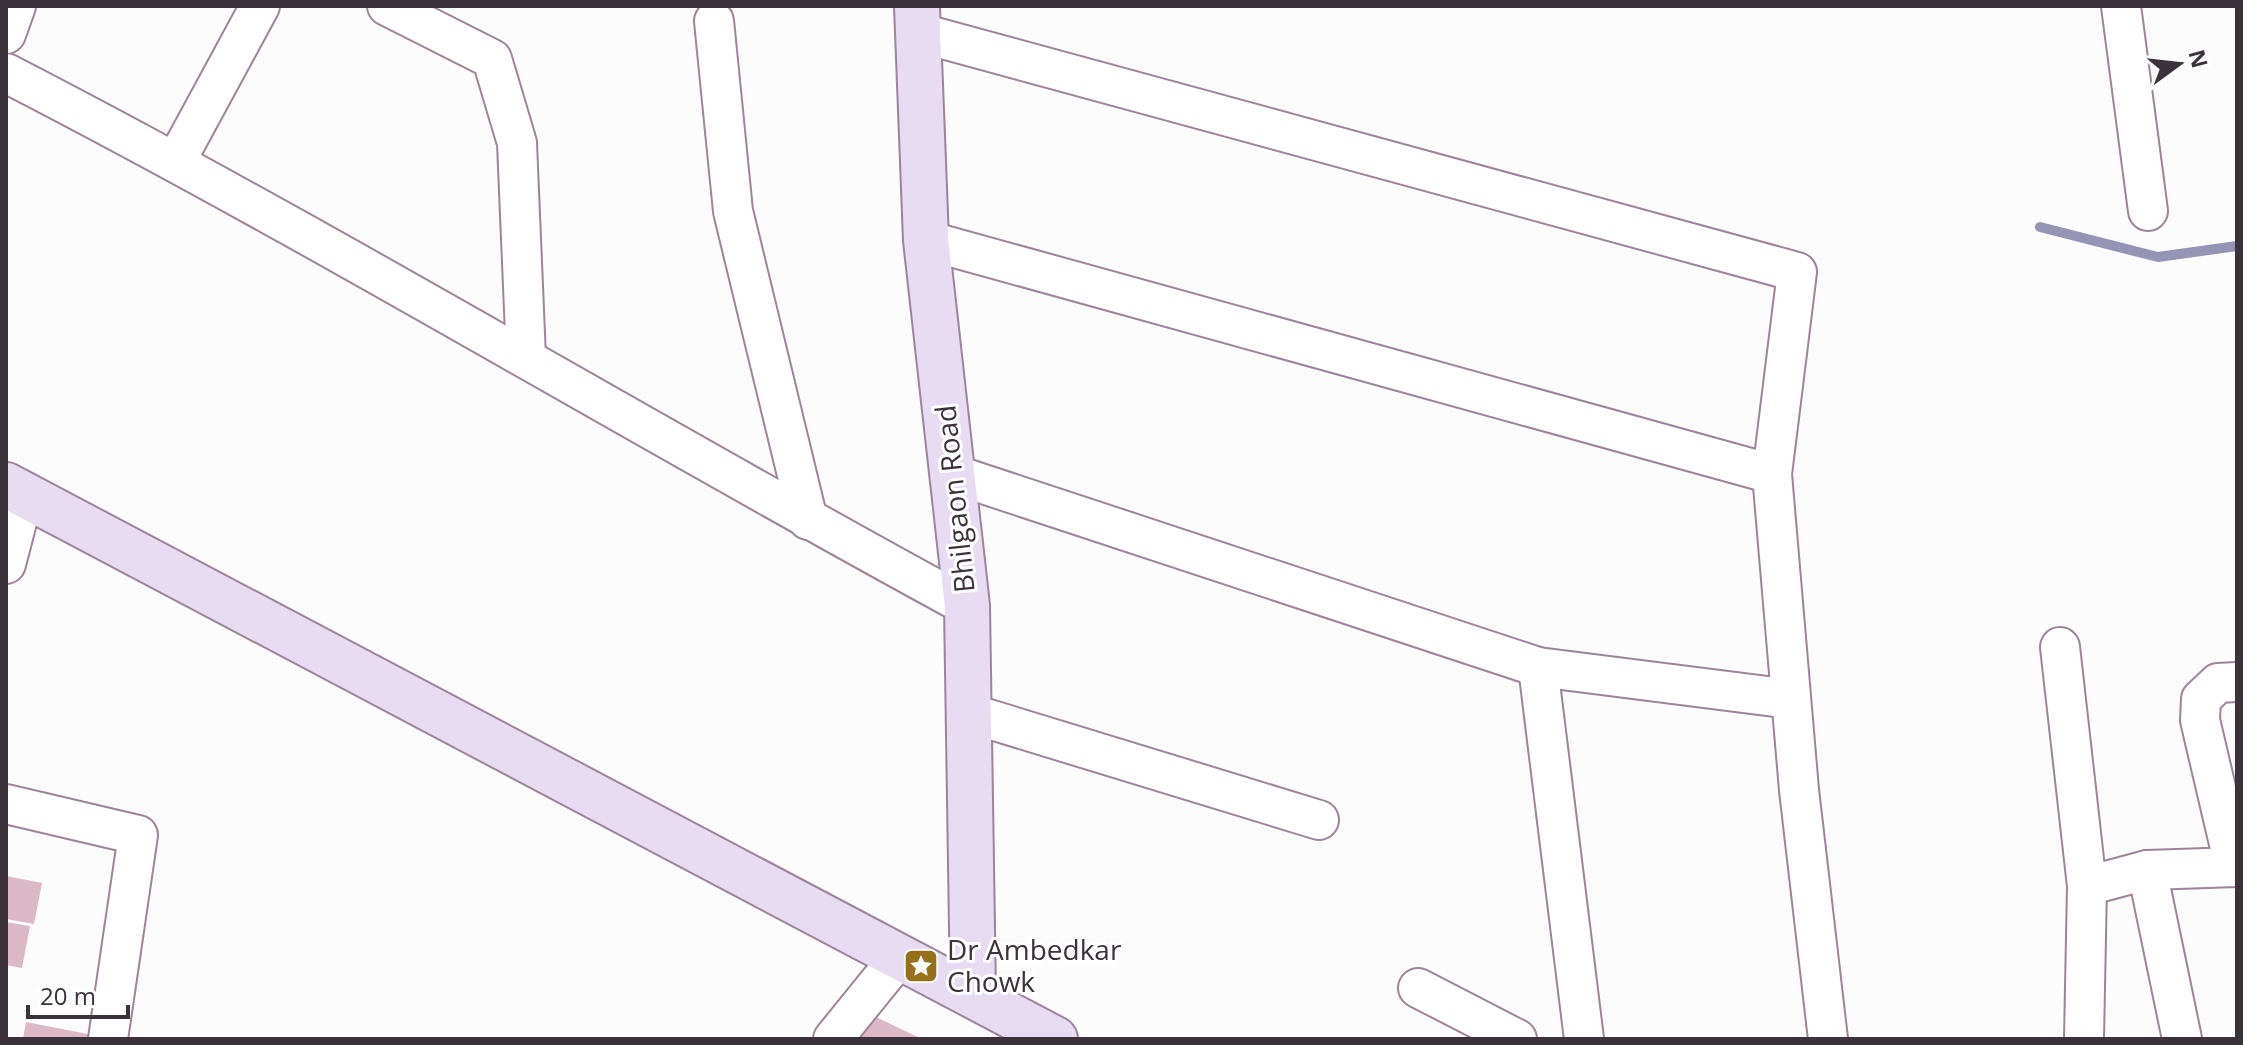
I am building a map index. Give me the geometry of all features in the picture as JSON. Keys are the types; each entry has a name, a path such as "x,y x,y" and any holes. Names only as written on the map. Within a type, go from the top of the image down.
{"street":[{"path":"6,34 16,6"},
{"path":"176,161 260,6"},
{"path":"387,6 492,59 517,143 526,358"},
{"path":"2121,6 2148,211"},
{"path":"917,19 1797,272 1772,474 1791,699 1828,1039"},
{"name":"Bhilgaon Road","path":"917,19 926,240 967,606 973,993"},
{"path":"714,21 733,211 808,520"},
{"path":"6,73 176,161 808,520 967,606"},
{"path":"926,240 1772,474"},
{"path":"953,474 1538,667 1791,699"},
{"path":"6,564 15,490 1055,1039"},
{"path":"2060,647 2087,886 2084,1039"},
{"path":"1538,667 1584,1039"},
{"path":"2087,886 2147,870 2235,866 2200,720 2201,699 2218,683 2237,682"},
{"path":"969,713 1319,820"},
{"path":"6,804 138,835 108,1039"},
{"path":"2147,870 2182,1039"},
{"path":"833,1039 901,955"},
{"path":"1418,988 1517,1039"}],"building":[{"path":"6,876 42,883 34,924 6,919"},
{"path":"6,922 30,926 22,968 6,965"},
{"path":"876,1017 922,1039 860,1039"},
{"path":"26,1022 98,1036 98,1039 23,1039"}],"waterway":[{"path":"2040,227 2158,257 2237,246"}],"place":[{"name":"Dr Ambedkar Chowk","path":"921,966"}]}
